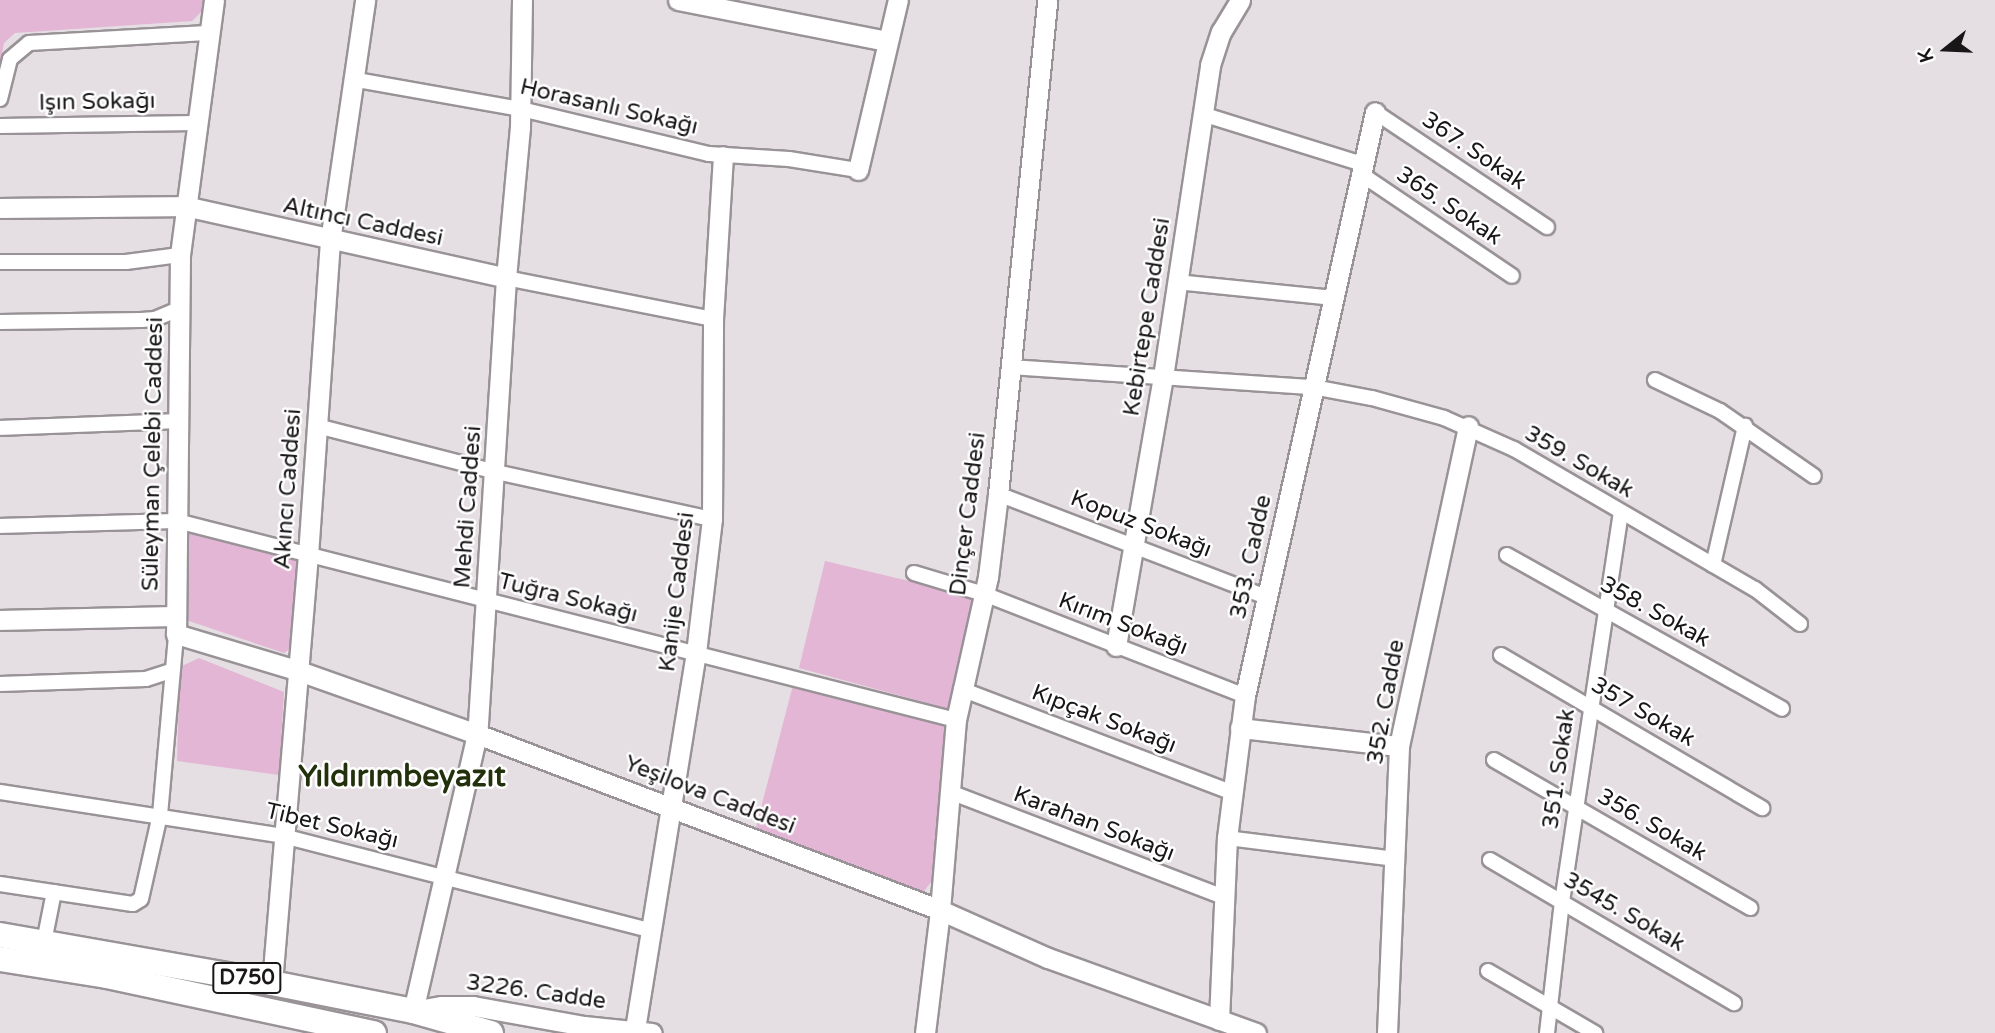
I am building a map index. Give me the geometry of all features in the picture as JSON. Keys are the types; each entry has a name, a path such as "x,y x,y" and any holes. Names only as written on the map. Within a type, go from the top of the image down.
{"highway":[{"name":"D750","path":"0,935 272,982 413,1011 491,1033"},
{"name":"D750","path":"0,959 107,976 374,1033"}],"street":[{"name":"Süleyman Çelebi Caddesi","path":"54,892 133,904 145,890 160,815 176,625 180,255 195,122 214,0"},
{"name":"Akıncı Caddesi","path":"272,982 296,670 308,555 330,241 365,0"},
{"name":"Mehdi Caddesi","path":"413,1011 447,876 477,734 496,472 506,278 521,110 522,0"},
{"path":"678,0 773,21 887,41"},
{"path":"858,170 898,0"},
{"name":"Dinçer Caddesi","path":"925,1033 940,910 956,720 985,594 998,494 1047,0"},
{"name":"Kebirtepe Caddesi","path":"1116,646 1163,377 1202,114 1215,47 1240,0"},
{"path":"0,99 10,59 29,43 207,33"},
{"name":"Horasanlı Sokağı","path":"352,79 521,110 723,156 779,158 858,170"},
{"name":"353. Cadde","path":"1219,1020 1227,838 1245,696 1375,112"},
{"name":"367. Sokak","path":"1375,112 1547,227"},
{"name":"365. Sokak","path":"1202,114 1362,169 1512,276"},
{"name":"Işın Sokağı","path":"0,126 195,122"},
{"name":"Kanije Caddesi","path":"644,1031 649,930 696,653 712,519 713,319 723,156"},
{"name":"Altıncı Caddesi","path":"0,208 185,206 330,241 713,319"},
{"path":"0,262 126,262 180,255"},
{"path":"1176,282 1334,298"},
{"path":"0,322 155,319 179,309"},
{"name":"359. Sokak","path":"1010,367 1313,387 1372,398 1468,426 1713,565 1778,604 1800,624"},
{"path":"1655,380 1745,426 1814,476"},
{"path":"0,428 179,421"},
{"path":"317,426 496,472 712,519"},
{"name":"352. Cadde","path":"1387,1033 1399,746 1468,426"},
{"path":"1713,565 1745,426"},
{"name":"Kopuz Sokağı","path":"998,494 1267,597"},
{"name":"351. Sokak","path":"1547,1033 1562,902 1621,513"},
{"name":"Tuğra Sokağı","path":"0,526 177,521 956,720"},
{"name":"358. Sokak","path":"1507,555 1782,709"},
{"name":"Kırım Sokağı","path":"914,573 985,594 1245,696"},
{"name":"Yeşilova Caddesi","path":"0,621 176,625 670,806 940,910 1030,951 1256,1033"},
{"name":"357 Sokak","path":"1501,655 1762,808"},
{"path":"0,684 146,680 173,670"},
{"name":"Kıpçak Sokağı","path":"961,689 1231,792"},
{"path":"1240,728 1399,746"},
{"name":"356. Sokak","path":"1494,760 1750,908"},
{"name":"Tibet Sokağı","path":"0,792 283,836 649,930"},
{"name":"Karahan Sokağı","path":"950,792 1223,897"},
{"path":"1227,838 1395,859"},
{"name":"3545. Sokak","path":"1490,860 1734,1003"},
{"path":"0,884 54,892 44,942"},
{"path":"1488,971 1595,1033"},
{"name":"3226. Cadde","path":"413,1011 442,1006 465,1006 584,1026 644,1031"}],"shaded area":[{"path":"0,0 205,0 202,11 192,21 15,33 4,43 0,64"},
{"path":"188,531 300,560 291,648 284,653 186,620"},
{"path":"825,561 976,597 949,709 799,668"},
{"path":"199,658 284,692 279,775 177,761 180,667"},
{"path":"793,685 949,725 932,881 924,891 918,892 755,831"}],"district":[{"name":"Yıldırımbeyazıt","path":"402,777"}]}
